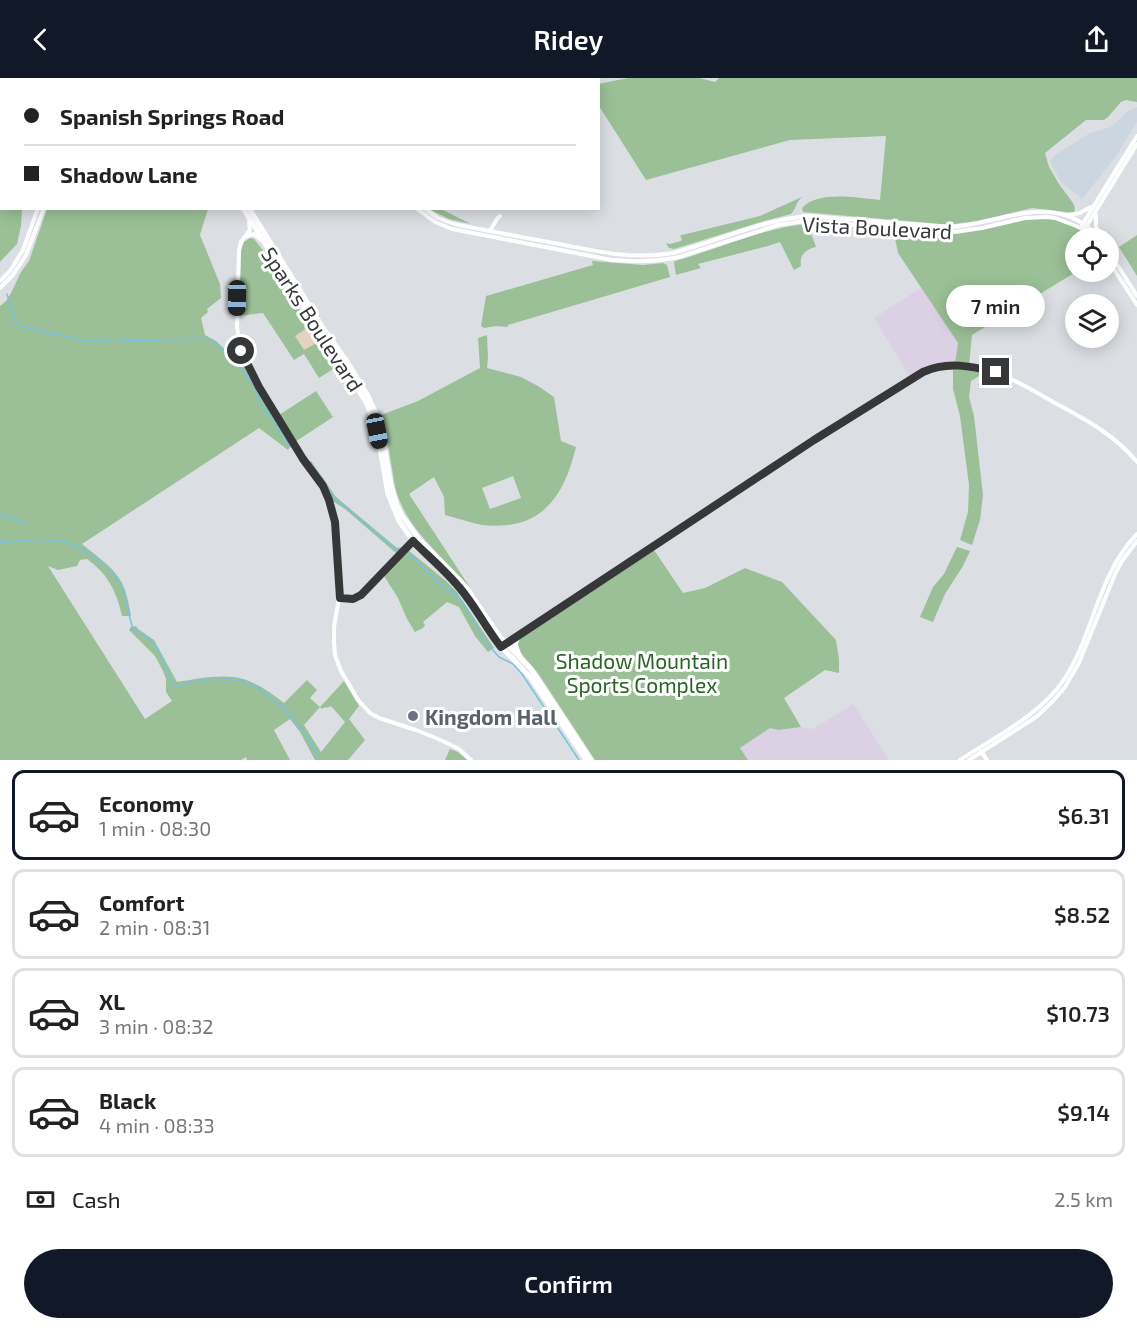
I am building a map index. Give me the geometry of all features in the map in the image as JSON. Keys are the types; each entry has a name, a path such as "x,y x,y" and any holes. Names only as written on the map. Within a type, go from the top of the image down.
{"main road":[{"path":"1096,228 1096,207 1137,136"},
{"path":"1084,226 1137,144"},
{"path":"1065,216 1096,207"},
{"path":"0,281 10,271 23,250 37,210"},
{"path":"0,288 14,275 26,255 43,210"},
{"path":"246,210 250,228 239,251 238,343 252,376 298,451 323,486 329,500 335,522 340,598 334,627 334,642 335,655 342,674 367,711 443,741 459,749 471,760"},
{"name":"Sparks Boulevard","path":"246,210 260,227 373,404 382,433 397,506 407,524 471,594 504,646 531,678 586,760"},
{"name":"Sparks Boulevard","path":"246,210 265,245 367,404 377,431 386,486 399,521 413,541 454,581 490,634 521,659 537,677 591,760"},
{"name":"Vista Boulevard","path":"418,210 427,217 452,229 612,260 636,262 679,257 778,225 798,221 955,232 1037,216 1084,226"},
{"name":"Vista Boulevard","path":"427,210 438,218 454,224 606,254 627,256 648,256 684,250 765,224 799,216 951,227 1044,211 1065,216 1087,228"},
{"path":"489,231 500,216"},
{"path":"260,227 282,271"},
{"path":"244,238 254,234 265,245"},
{"path":"1119,271 1137,296"},
{"path":"1119,274 1137,305"},
{"path":"504,646 814,440 919,375 937,367 968,366 996,372 1013,380 1100,428 1116,439 1137,462"},
{"path":"340,598 353,599 361,595 405,550 413,541 407,524"},
{"path":"969,760 1034,711 1053,694 1062,682 1073,664 1112,569 1137,534"},
{"path":"413,541 417,541 451,572"},
{"path":"960,760 1040,713 1065,687 1078,663 1118,567 1137,541"},
{"path":"518,636 515,645 521,659"},
{"path":"570,736 580,743"},
{"path":"980,750 987,760"}],"shaded area":[{"path":"1137,107 1137,122 1116,156 1082,199 1061,182 1050,162 1055,155 1090,133 1111,127 1129,110"},
{"path":"921,288 958,343 955,364 911,378 874,318"},
{"path":"310,326 320,341 304,351 295,336"},
{"path":"853,704 889,760 721,760 770,728 778,730 801,727 813,729"}],"green space":[{"path":"628,78 699,78 715,82 719,78 1137,78 1137,102 1126,100 1121,102 1104,120 1086,120 1045,153 1049,167 1073,203 1074,213 1032,208 978,221 940,224 803,212 802,208 809,202 828,197 880,200 886,136 790,140 646,180 600,108 600,84"},
{"path":"802,197 791,214 674,249 669,248 666,243 681,241 680,236 682,235 760,216"},
{"path":"0,210 22,210 17,244 0,262"},
{"path":"47,210 208,210 200,235 220,284 221,298 207,309 208,312 201,318 205,335 216,341 230,354 242,359 291,445 288,450 259,428 82,544 119,577 128,599 131,616 122,616 110,584 100,570 87,559 80,560 77,566 58,570 48,566 145,719 172,701 166,692 166,679 155,656 129,630 136,626 154,640 177,682 212,677 241,678 284,703 307,680 317,690 310,698 320,707 344,681 359,706 349,719 365,740 348,760 315,760 290,719 274,730 290,760 247,760 246,757 241,760 0,760 0,306 11,293 29,261","holes":["331,706 345,722 321,752 304,725 320,707 322,709"]},
{"path":"431,210 443,210 471,224 449,219"},
{"path":"1029,217 1063,221 1077,228 1065,228 1065,279 972,335 969,366 955,364 958,343 898,253 893,228 950,232"},
{"path":"807,224 829,225 830,228 810,231 816,247 804,253 801,266 794,270 780,242 698,264 701,268 676,275 675,261 757,234"},
{"path":"1137,235 1137,276 1119,247"},
{"path":"250,238 254,239 262,249 310,326 295,336 304,350 320,341 338,366 319,378 304,354 294,360 263,313 238,316 241,250 244,242"},
{"path":"592,261 643,265 663,263 667,265 670,277 508,325 508,327 484,328 481,326 486,296 593,265"},
{"path":"487,335 487,368 521,377 554,397 561,441 576,447 568,474 555,498 536,516 523,522 484,525 445,515 444,497 434,477 409,494 471,589 427,542 408,517 395,487 381,415 418,401 480,368 478,338","holes":["513,476 521,498 490,509 482,488"]},
{"path":"953,368 984,373 971,381 969,397 974,416 983,495 980,520 972,545 960,540 968,512 969,485 960,416 953,389"},
{"path":"316,391 333,417 295,442 279,415"},
{"path":"311,461 336,497 397,548 401,547 396,553 345,509 331,500 323,483 308,464"},
{"path":"957,547 970,551 963,566 945,594 933,622 920,617 933,587 944,574"},
{"path":"408,550 457,592 494,648 488,652 475,636 459,607 447,602 423,622 425,625 423,628 415,632 384,576"},
{"name":"Shadow Mountain Sports Complex","path":"654,550 683,593 705,588 745,568 782,582 836,640 839,673 825,670 784,698 801,727 778,730 770,728 740,748 748,760 595,760 538,673 521,653 517,643 518,640"},
{"path":"450,749 458,752 467,760 445,760"}],"waterway":[{"path":"7,294 15,321 20,326 85,341 110,341"},
{"path":"117,341 210,340 245,373 252,384"},
{"path":"254,389 260,403 290,447"},
{"path":"310,464 323,479 334,499 379,536 414,558 440,584 456,594 485,641 499,657 513,664 522,674 579,760"},
{"path":"0,514 27,524"},
{"path":"0,543 54,540 66,542 89,553 109,570 120,584 133,629 146,636 156,646 173,685 180,686 195,681 224,679 254,686 282,706 294,719 319,760"}],"place":[{"name":"Kingdom Hall","path":"413,716"}],"route":[{"path":"241,351 248,369 303,459 323,486 329,500 335,522 340,598 353,599 361,595 413,541 454,581 501,647 814,440 923,372 950,365 996,372"}]}
